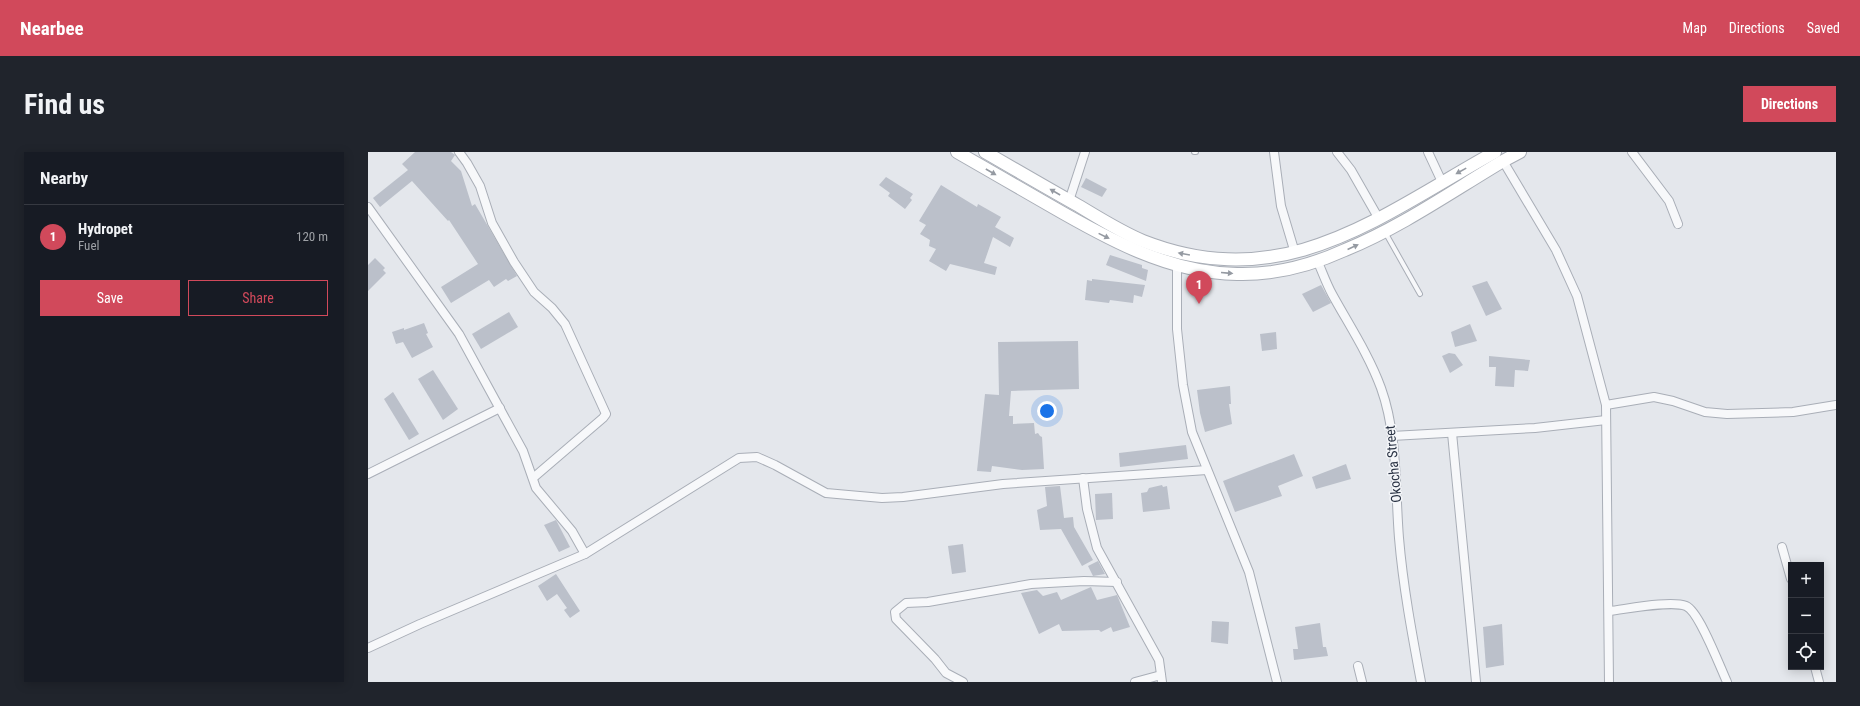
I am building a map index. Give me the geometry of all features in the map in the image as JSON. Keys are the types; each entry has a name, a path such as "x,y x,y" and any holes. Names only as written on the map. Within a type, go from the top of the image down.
{"main road":[{"path":"957,152 1093,230 1135,251 1177,266 1237,274 1292,268 1345,251 1384,232 1499,156"},
{"path":"985,152 1069,201 1141,240 1175,252 1236,260 1294,253 1342,237 1379,219 1442,182 1499,156 1520,152"}],"street":[{"path":"459,152 480,186 492,223 514,262 534,292 552,308 565,324 606,414 533,478"},
{"path":"1069,201 1085,152"},
{"path":"1274,152 1281,206 1294,253"},
{"path":"1337,152 1351,170 1379,219"},
{"path":"1428,152 1442,182"},
{"path":"1632,152 1669,201 1678,224"},
{"path":"1499,156 1556,250 1577,296 1606,406 1610,682"},
{"path":"368,207 459,334 523,451 536,488 572,531 585,554"},
{"name":"Okocha Street","path":"1317,260 1331,293 1365,353 1381,388 1392,436 1399,540 1410,622 1421,682"},
{"path":"1177,266 1178,329 1183,385 1192,432 1236,536 1249,572 1277,682"},
{"path":"1606,406 1654,397 1686,405 1705,412 1728,414 1793,412 1836,405"},
{"path":"368,474 500,408"},
{"path":"1392,436 1535,428 1606,420"},
{"path":"1452,433 1476,682"},
{"path":"368,648 420,624 585,554 739,458 757,457 776,465 826,493 882,498 903,497 1003,484 1207,470"},
{"path":"1083,478 1092,534 1097,548 1159,660 1162,678 1135,682"},
{"path":"1782,547 1788,569"},
{"path":"963,682 946,673 935,659 896,619 895,612 906,603 928,602 1031,584 1117,582"},
{"path":"1609,612 1669,604 1686,606 1693,611 1699,621 1727,682"},
{"path":"1358,666 1362,682"},
{"path":"1816,670 1819,682"}],"lane":[{"path":"1384,232 1420,294"}],"building":[{"path":"415,152 451,152 455,155 451,161 461,171 472,206 475,204 517,276 508,281 506,279 494,287 489,280 451,303 441,287 478,264 449,220 448,221 412,181 380,207 373,198 408,170 402,164"},
{"path":"886,177 913,194 910,198 912,200 905,209 888,196 890,193 879,185"},
{"path":"1086,178 1107,189 1102,197 1081,187"},
{"path":"941,185 977,207 978,204 1001,217 995,227 1014,238 1010,247 993,237 984,263 997,267 995,275 950,264 946,271 929,261 936,249 929,246 930,240 920,234 926,225 919,221"},
{"path":"1110,255 1142,265 1142,268 1148,270 1146,281 1106,265"},
{"path":"375,258 385,268 383,270 386,273 368,291 368,265"},
{"path":"1092,279 1145,285 1142,297 1134,295 1133,303 1110,300 1109,303 1085,300 1087,280 1092,281"},
{"path":"1487,281 1502,309 1486,316 1472,286"},
{"path":"1321,285 1331,303 1313,312 1302,294"},
{"path":"509,312 518,327 481,349 472,334"},
{"path":"424,323 428,333 426,334 433,347 412,358 403,342 396,344 392,332 404,328 404,330"},
{"path":"1470,324 1477,341 1455,347 1451,332"},
{"path":"1276,332 1277,349 1262,351 1260,334"},
{"path":"1078,341 1079,389 1011,391 1009,416 1013,416 1013,424 1034,423 1035,434 1038,433 1042,437 1044,469 1022,470 992,466 991,472 977,471 985,394 999,395 998,342"},
{"path":"1449,353 1455,354 1463,365 1450,373 1442,356"},
{"path":"1489,356 1530,360 1528,371 1515,370 1514,387 1495,386 1496,367 1489,367"},
{"path":"433,370 458,409 443,420 418,379"},
{"path":"1230,386 1231,404 1229,404 1232,424 1205,432 1200,413 1197,390"},
{"path":"393,392 419,434 409,440 384,399"},
{"path":"1186,445 1188,459 1120,467 1119,453"},
{"path":"1294,454 1303,476 1278,486 1282,496 1235,512 1223,481"},
{"path":"1346,464 1351,479 1316,489 1312,477"},
{"path":"1162,485 1163,487 1167,486 1170,509 1143,512 1141,493 1147,492 1149,488"},
{"path":"1060,486 1064,518 1073,517 1074,527 1093,560 1082,566 1061,529 1040,530 1037,510 1047,506 1045,487"},
{"path":"1112,493 1113,519 1096,520 1095,494"},
{"path":"556,520 570,547 559,552 544,525"},
{"path":"963,544 966,572 952,574 948,546"},
{"path":"1098,561 1105,574 1093,576 1088,566"},
{"path":"556,574 580,611 570,618 564,610 567,608 557,594 547,601 538,586"},
{"path":"1091,587 1097,600 1117,595 1130,627 1113,632 1111,627 1101,632 1099,630 1062,631 1059,624 1039,634 1021,593 1037,590 1043,596 1057,592 1061,600"},
{"path":"1212,621 1229,622 1228,644 1211,642"},
{"path":"1320,623 1323,647 1326,647 1328,656 1294,660 1293,649 1298,649 1295,627"},
{"path":"1502,624 1504,665 1486,668 1483,627"}],"place":[{"name":"Hydropet","path":"1199,304"}]}
